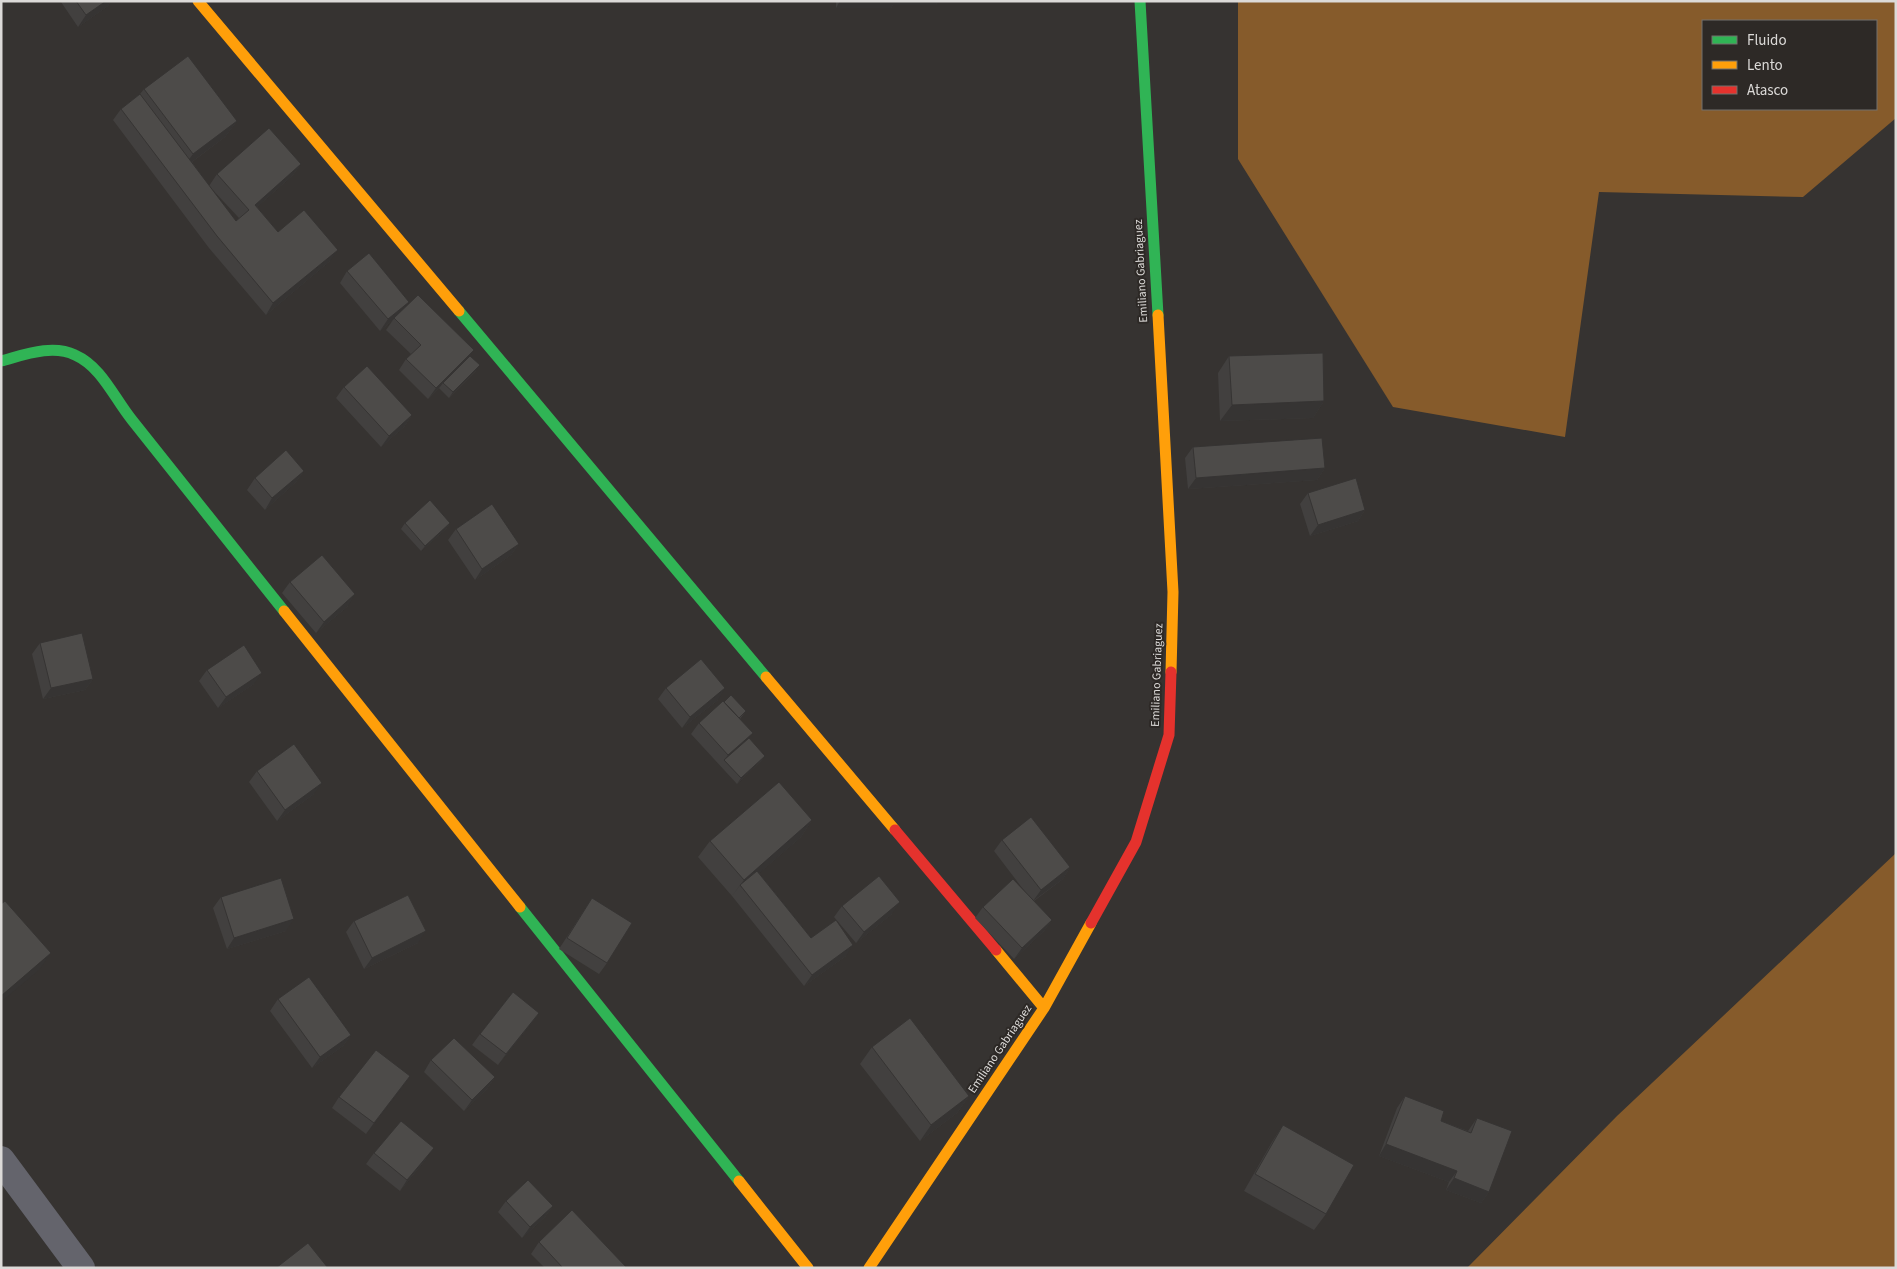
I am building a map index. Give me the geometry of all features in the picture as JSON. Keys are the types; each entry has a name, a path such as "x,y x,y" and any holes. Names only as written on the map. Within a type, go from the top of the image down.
{"street":[{"path":"198,1 1044,1008"},
{"name":"Emiliano Gabriaguez","path":"869,1268 1044,1008 1136,842 1169,735 1173,592 1140,1"},
{"path":"1,361 30,352 56,350 84,357 104,378 129,417 808,1268"},
{"path":"1,1160 82,1268"}],"shaded area":[{"path":"1238,1 1896,1 1896,118 1803,197 1599,192 1565,437 1393,407 1238,159"},
{"path":"1896,853 1896,1268 1467,1268 1617,1116"}],"building":[{"path":"76,1 106,1 86,15"},
{"path":"188,56 237,121 193,154 144,89"},
{"path":"140,94 236,221 249,210 217,174 269,128 301,164 255,205 278,232 304,210 338,250 273,303 217,236 121,109"},
{"path":"369,253 409,302 388,319 347,271"},
{"path":"418,295 474,350 436,388 406,359 421,345 394,318"},
{"path":"1323,353 1324,401 1232,405 1229,356"},
{"path":"470,356 480,365 453,392 443,383"},
{"path":"367,366 412,415 389,436 344,387"},
{"path":"1322,438 1325,468 1196,478 1193,447"},
{"path":"286,450 304,471 272,498 255,478"},
{"path":"1356,478 1365,510 1318,525 1308,493"},
{"path":"430,500 450,523 425,546 405,523"},
{"path":"492,504 519,544 482,569 456,529"},
{"path":"322,555 355,594 324,622 290,582"},
{"path":"82,633 93,679 51,688 40,643"},
{"path":"244,645 262,673 226,697 207,670"},
{"path":"701,659 725,688 690,717 666,688"},
{"path":"731,695 746,711 739,718 724,702"},
{"path":"723,701 753,733 728,755 699,723"},
{"path":"749,738 765,756 741,778 724,760"},
{"path":"294,744 322,783 285,810 257,771"},
{"path":"779,782 812,820 744,880 710,841"},
{"path":"1031,817 1070,867 1041,890 1002,840"},
{"path":"757,871 811,938 836,920 853,945 812,975 740,885"},
{"path":"879,876 900,902 864,932 842,906"},
{"path":"281,878 294,919 234,938 221,897"},
{"path":"1013,879 1052,920 1022,948 983,907"},
{"path":"408,895 426,931 372,958 354,921"},
{"path":"592,898 632,923 607,963 567,938"},
{"path":"5,901 51,953 1,996 1,904"},
{"path":"309,977 351,1035 320,1057 278,999"},
{"path":"513,992 539,1013 506,1054 480,1034"},
{"path":"910,1018 969,1096 931,1125 872,1047"},
{"path":"454,1038 495,1077 472,1100 431,1060"},
{"path":"376,1050 410,1076 374,1123 339,1097"},
{"path":"1405,1096 1444,1111 1441,1121 1471,1133 1477,1118 1512,1131 1489,1192 1454,1178 1457,1171 1386,1144"},
{"path":"401,1121 434,1148 407,1180 374,1153"},
{"path":"1283,1125 1354,1165 1326,1214 1255,1174"},
{"path":"528,1180 553,1206 530,1227 506,1201"},
{"path":"572,1210 627,1268 563,1268 539,1242"},
{"path":"308,1243 328,1268 276,1268"}],"traffic: fast":[{"path":"1140,1 1158,315"},
{"path":"459,311 766,677"},
{"path":"1,361 48,350 57,350 75,355 93,367 132,420 284,611"},
{"path":"520,907 739,1181"}],"traffic: slow":[{"path":"198,1 459,311"},
{"path":"1158,315 1173,592 1171,672"},
{"path":"284,611 520,907"},
{"path":"766,677 895,830"},
{"path":"869,1268 1044,1008 1091,923"},
{"path":"996,950 1044,1008"},
{"path":"739,1181 808,1268"}],"traffic: jam":[{"path":"1091,923 1136,842 1169,735 1171,672"},
{"path":"895,830 996,950"}]}
